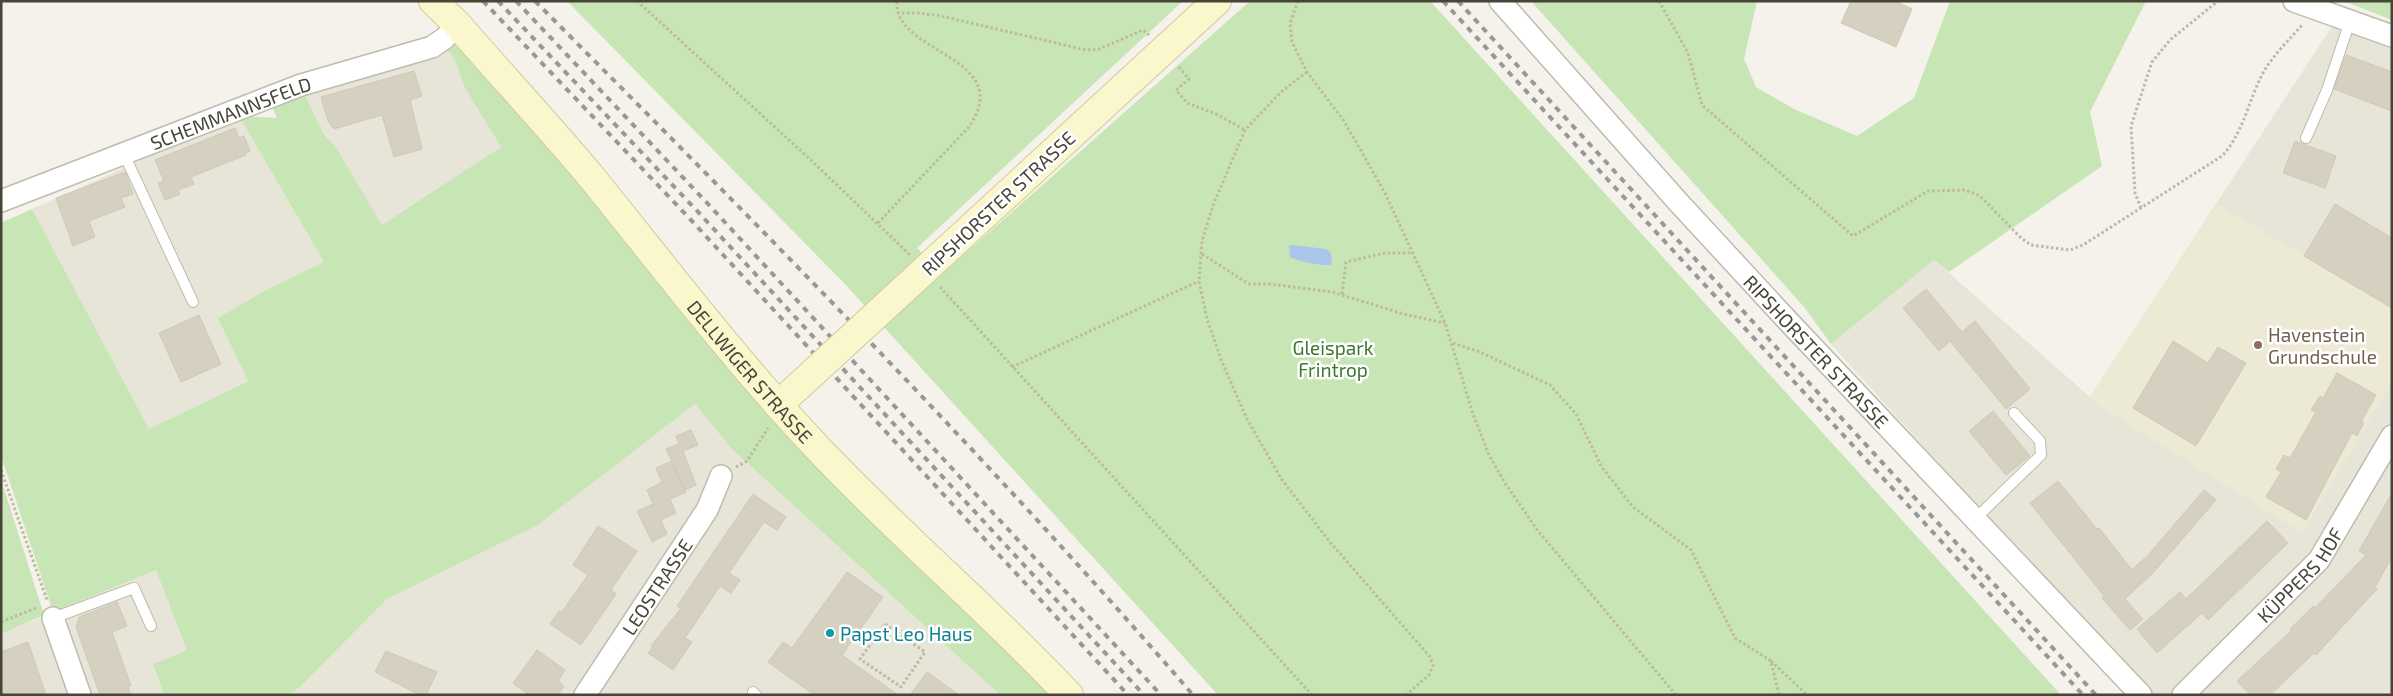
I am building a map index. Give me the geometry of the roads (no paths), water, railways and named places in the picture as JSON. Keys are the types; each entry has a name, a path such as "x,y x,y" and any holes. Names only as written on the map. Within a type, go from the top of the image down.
{"main road":[{"name":"DELLWIGER STRASSE","path":"433,1 457,24 590,176 740,362 778,405 874,506 1028,652 1069,695"},
{"name":"RIPSHORSTER STRASSE","path":"778,405 1217,1"}],"street":[{"name":"RIPSHORSTER STRASSE","path":"1500,1 1685,210 1974,520 2141,695"},
{"path":"2303,4 2392,36"},
{"name":"SCHEMMANNSFELD","path":"1,200 301,85 432,46 445,38 457,24"},
{"name":"KÜPPERS HOF","path":"2182,695 2319,560 2392,436"},
{"name":"LEOSTRASSE","path":"586,695 707,510 721,476"},
{"path":"50,611 80,695"}],"lane":[{"path":"2306,138 2327,90 2350,21"},
{"path":"123,152 192,302"},
{"path":"1974,520 2041,455 2040,441 2014,413"},
{"path":"50,611 134,588 151,626"}],"water":[{"path":"1289,246 1326,249 1331,253 1332,263 1330,265 1321,265 1293,259 1290,257"}],"railway":[{"path":"483,1 691,220 1128,695"},
{"path":"498,1 700,214 1144,695"},
{"path":"516,1 709,205 1161,695"},
{"path":"535,1 870,342 1034,516 1193,695"},
{"path":"1443,1 2083,695"},
{"path":"1458,1 2096,695"}],"place":[{"name":"Havenstein Grundschule","path":"2258,345"},
{"name":"Papst Leo Haus","path":"830,633"}],"park label":[{"name":"Gleispark Frintrop","path":"1333,358"}]}
